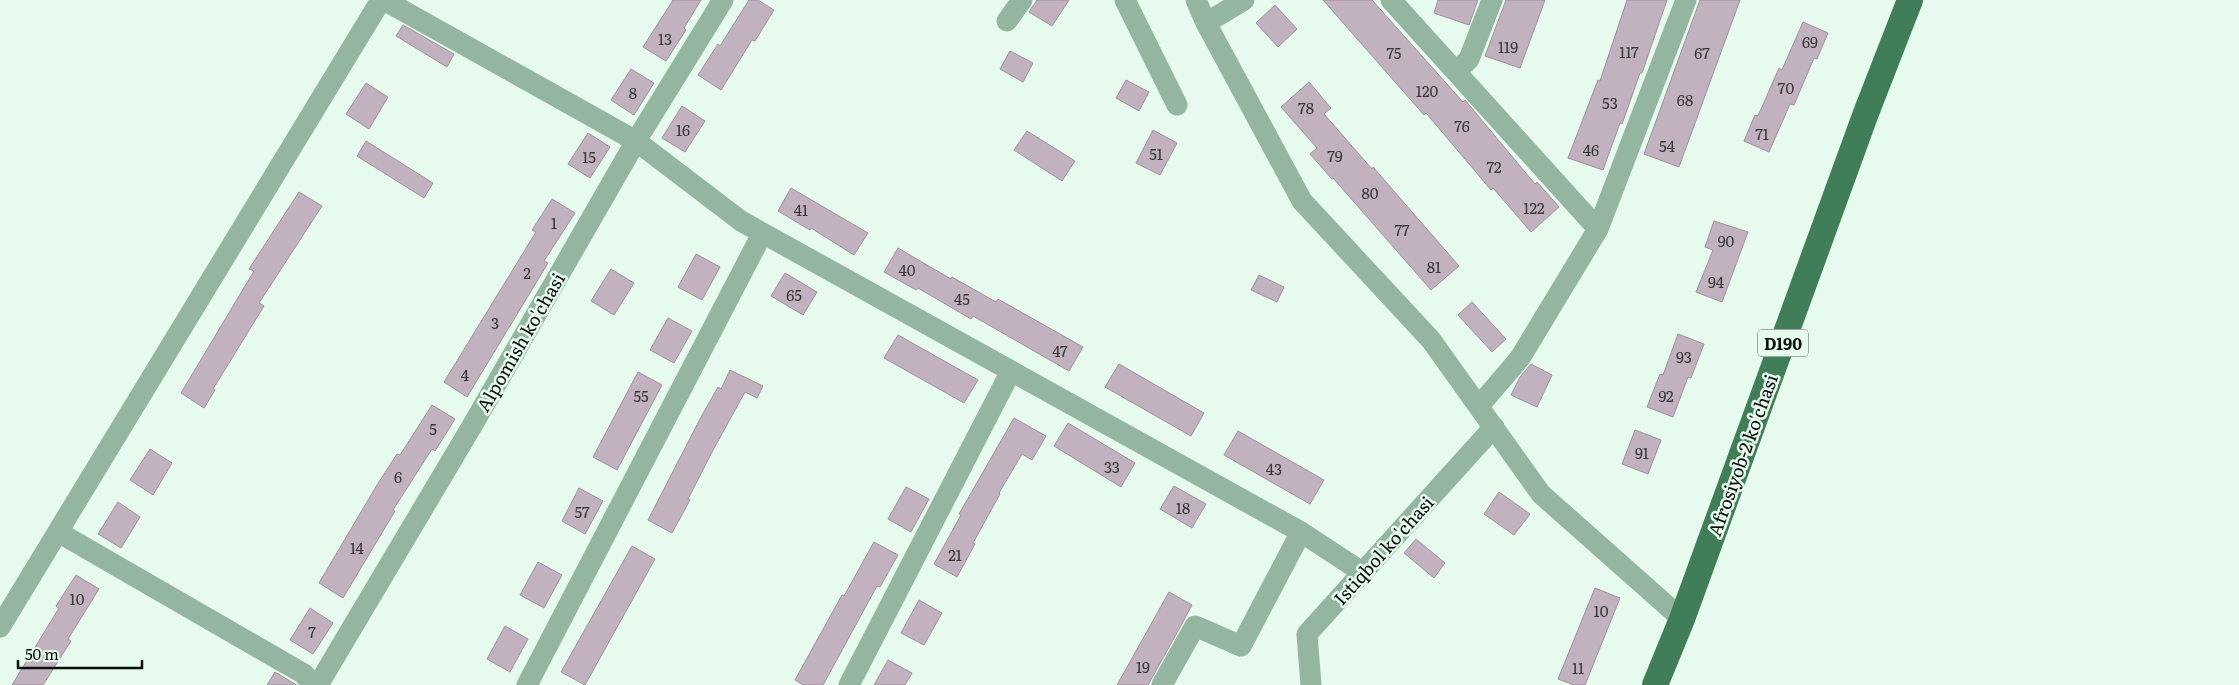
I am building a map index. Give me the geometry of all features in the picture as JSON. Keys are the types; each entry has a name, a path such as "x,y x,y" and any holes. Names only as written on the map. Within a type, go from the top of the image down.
{"main road":[{"name":"Afrosiyob-2 ko'chasi","path":"1655,685 1682,619 1866,113 1910,0"}],"street":[{"path":"0,627 382,0 636,140 740,222 1300,532 1362,572"},
{"name":"Alpomish ko'chasi","path":"318,685 472,426 636,140 723,0"},
{"path":"1007,22 1022,0"},
{"path":"1125,0 1177,105"},
{"path":"1196,0 1206,24 1302,201 1431,340 1542,494 1682,619"},
{"path":"1206,24 1244,0"},
{"path":"1391,0 1598,229"},
{"path":"1456,72 1469,59 1492,0"},
{"path":"1478,406 1520,358 1598,229 1686,0"},
{"path":"526,685 762,234"},
{"path":"850,685 1011,371"},
{"name":"Istiqbol ko'chasi","path":"1311,685 1307,634 1494,427"},
{"path":"58,532 304,674 312,685"},
{"path":"1162,685 1196,626 1241,646 1300,532"}],"building":[{"path":"673,0 701,0 684,28 686,30 666,61 643,47"},
{"path":"749,0 758,0 774,10 755,41 752,40 721,90 698,75 718,44 720,46"},
{"path":"1037,0 1069,0 1052,26 1029,12"},
{"path":"1323,0 1372,0 1463,102 1465,100 1535,184 1537,182 1559,207 1531,232 1493,188 1491,190 1426,113 1424,115"},
{"path":"1438,0 1478,0 1469,25 1434,13"},
{"path":"1506,0 1545,0 1520,68 1485,56"},
{"path":"1627,0 1667,0 1642,73 1640,73 1603,170 1568,158 1598,80 1600,81"},
{"path":"1700,0 1740,0 1679,167 1644,154"},
{"path":"1275,5 1297,29 1278,47 1256,23"},
{"path":"1803,22 1828,33 1817,59 1814,58 1794,105 1790,104 1769,152 1744,141 1755,115 1758,116 1779,68 1782,70"},
{"path":"403,25 454,54 447,67 396,36"},
{"path":"1010,51 1033,63 1023,82 1000,69"},
{"path":"631,69 654,83 634,115 611,100"},
{"path":"1126,80 1149,92 1139,111 1116,98"},
{"path":"1309,82 1331,108 1324,114 1459,266 1431,290 1310,154 1317,148 1281,107"},
{"path":"366,83 388,97 369,129 346,114"},
{"path":"682,106 705,121 685,152 662,138"},
{"path":"1153,130 1177,143 1160,175 1136,163"},
{"path":"1027,131 1075,161 1062,181 1014,150"},
{"path":"588,133 610,147 590,178 568,164"},
{"path":"366,141 433,183 424,198 357,156"},
{"path":"791,188 868,233 854,255 811,228 810,230 778,211"},
{"path":"299,192 322,206 259,303 264,306 213,389 215,390 204,408 181,393 254,271 249,269"},
{"path":"552,199 575,213 544,261 548,263 467,397 444,382 536,232 532,230"},
{"path":"1714,221 1748,232 1722,302 1696,292 1713,250 1705,247"},
{"path":"898,248 951,279 952,277 996,302 998,299 1083,347 1069,371 973,316 971,319 918,288 916,290 884,272"},
{"path":"696,254 720,267 702,300 678,287"},
{"path":"611,269 634,283 614,315 591,301"},
{"path":"785,273 817,292 803,315 771,296"},
{"path":"1259,275 1284,287 1277,302 1251,290"},
{"path":"1472,302 1506,339 1492,352 1458,315"},
{"path":"668,318 692,331 674,363 650,350"},
{"path":"1678,334 1704,344 1691,378 1688,377 1673,417 1647,407 1660,374 1663,375"},
{"path":"898,335 978,380 964,403 884,358"},
{"path":"1119,364 1204,413 1191,436 1105,387"},
{"path":"1531,364 1552,375 1537,407 1511,395 1520,377"},
{"path":"730,370 763,386 757,398 745,392 712,452 688,499 690,500 672,533 648,520 700,419 718,387 721,389"},
{"path":"638,372 662,385 617,470 593,457"},
{"path":"432,405 455,419 435,451 432,449 393,510 395,511 343,598 319,583 377,485 397,454 400,455"},
{"path":"1014,418 1046,436 1032,460 1022,454 999,493 957,577 934,564 961,515 959,514"},
{"path":"1068,423 1135,463 1121,487 1054,446"},
{"path":"1635,430 1661,440 1648,474 1622,464"},
{"path":"1238,431 1324,480 1310,504 1224,455"},
{"path":"150,449 172,463 153,495 130,480"},
{"path":"1174,486 1206,504 1192,528 1160,509"},
{"path":"906,487 929,499 911,532 888,519"},
{"path":"579,488 603,501 585,534 562,521"},
{"path":"1499,492 1530,514 1514,535 1484,514"},
{"path":"118,502 140,517 121,548 98,534"},
{"path":"1416,539 1445,563 1434,578 1404,553"},
{"path":"874,542 898,555 880,587 877,586 823,685 803,685 795,680"},
{"path":"632,546 655,559 585,685 561,672"},
{"path":"538,562 562,575 544,608 520,595"},
{"path":"76,575 99,589 68,639 71,641 43,685 12,685 59,608 56,606"},
{"path":"1595,588 1620,598 1585,685 1574,685 1558,679"},
{"path":"1169,592 1192,605 1148,685 1117,685"},
{"path":"919,600 942,613 924,645 901,633"},
{"path":"310,608 333,623 313,654 290,640"},
{"path":"505,626 528,639 510,672 487,659"},
{"path":"888,660 912,673 905,685 874,685"},
{"path":"275,672 295,684 297,685 267,685"}]}
